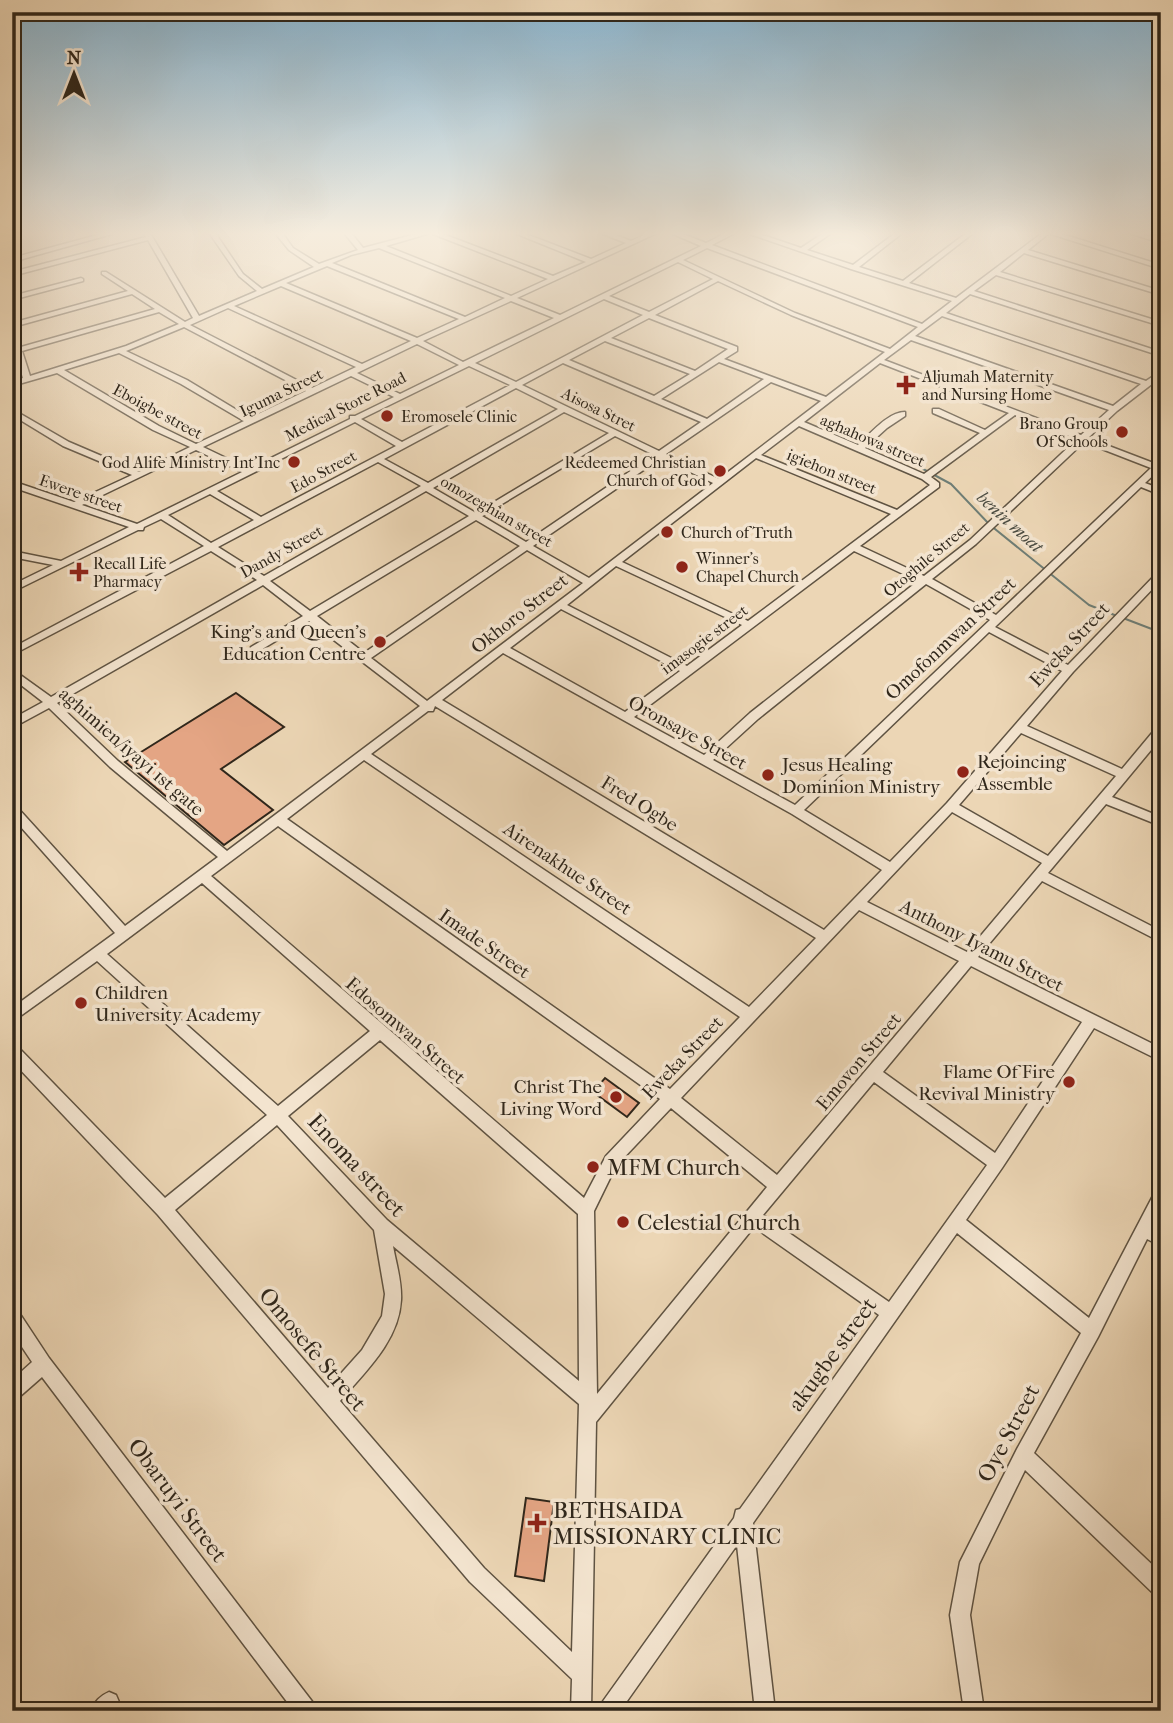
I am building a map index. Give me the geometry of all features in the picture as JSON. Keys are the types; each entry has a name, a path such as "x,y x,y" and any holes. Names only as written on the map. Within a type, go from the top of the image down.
{"street":[{"path":"27,379 12,327 56,314"},
{"path":"18,350 142,314"},
{"path":"169,314 313,391"},
{"path":"195,314 198,320"},
{"path":"12,384 120,351 210,314"},
{"path":"247,314 364,368"},
{"path":"354,314 465,363"},
{"path":"454,314 465,319"},
{"name":"Iguma Street","path":"76,505 476,314"},
{"path":"551,314 558,317"},
{"name":"Medical Store Road","path":"12,589 140,528 209,490 563,314"},
{"path":"794,314 889,351"},
{"path":"889,314 923,327"},
{"name":"Okhoro Street","path":"12,1016 433,705 824,399 938,314"},
{"path":"944,314 1148,384"},
{"path":"1038,314 1161,354"},
{"path":"1130,314 1161,324"},
{"path":"646,315 731,346 733,352 654,400"},
{"name":"Edo Street","path":"12,652 646,315"},
{"path":"910,337 1114,409"},
{"path":"604,338 697,374"},
{"path":"120,351 184,382 251,422"},
{"path":"562,360 708,422"},
{"path":"721,360 824,399"},
{"path":"878,360 1159,465"},
{"name":"Aisosa Stret","path":"465,363 517,384 719,482"},
{"name":"Eboigbe street","path":"58,370 121,409 247,471"},
{"path":"352,373 397,396"},
{"name":"Otoghile Street","path":"705,761 754,716 860,635 973,542 1114,409 1161,373"},
{"path":"365,657 771,378"},
{"name":"Dandy Street","path":"12,724 565,408"},
{"path":"12,411 66,444 137,474"},
{"path":"936,411 986,433"},
{"path":"925,477 1014,412"},
{"path":"859,449 902,414"},
{"path":"353,418 401,445"},
{"name":"aghahowa street","path":"797,422 925,477 936,485"},
{"path":"255,649 616,432"},
{"name":"igiehon street","path":"755,455 899,514"},
{"name":"omozeghian street","path":"377,458 588,582"},
{"name":"Omofonmwan Street","path":"796,811 1159,465"},
{"path":"1138,483 1161,492"},
{"name":"Ewere street","path":"12,484 140,528"},
{"name":"imasogie street","path":"626,717 936,485"},
{"path":"209,490 260,520"},
{"name":"Fred Ogbe","path":"161,515 262,579 309,617 433,705 823,936"},
{"path":"854,547 924,580 1069,670"},
{"path":"12,554 63,564"},
{"path":"615,562 749,625"},
{"name":"Eweka Street","path":"581,1711 588,1400 586,1210 611,1161 823,936 951,806 1069,670 1157,583"},
{"path":"560,605 688,671"},
{"name":"Oronsaye Street","path":"503,649 796,811 891,869"},
{"name":"aghimien/iyayi 1st gate","path":"12,672 50,702 114,764 228,858"},
{"path":"1021,728 1122,774"},
{"name":"Emovon Street","path":"587,1419 752,1217 1105,799 1122,774 1159,736"},
{"name":"Airenakhue Street","path":"364,755 749,1016"},
{"path":"1105,799 1161,822"},
{"path":"951,806 1051,863"},
{"path":"12,809 124,934"},
{"name":"Imade Street","path":"279,820 669,1097 778,1186"},
{"path":"1041,875 1161,937"},
{"name":"Edosomwan Street","path":"202,877 586,1210"},
{"name":"Anthony Iyamu Street","path":"856,903 1090,1022"},
{"name":"Enoma street","path":"98,954 279,1116 381,1226 588,1400"},
{"path":"1090,1022 1161,1055"},
{"name":"akugbe street","path":"608,1711 997,1163 1090,1022"},
{"path":"164,1209 379,1032"},
{"name":"Omosefe Street","path":"12,1051 164,1209 477,1575 582,1674"},
{"path":"873,1073 997,1163"},
{"name":"Oye Street","path":"974,1711 960,1615 970,1562 1023,1455 1092,1331 1161,1195"},
{"path":"752,1217 891,1312"},
{"path":"955,1222 1092,1331"},
{"path":"328,1401 370,1353 390,1313 392,1290 381,1226"},
{"path":"1144,1229 1161,1238"},
{"name":"Obaruyi Street","path":"12,1318 43,1364 307,1711"},
{"path":"12,1392 43,1364"},
{"path":"1023,1455 1161,1587"},
{"path":"744,1517 765,1711"}],"building":[{"path":"236,693 284,727 221,769 273,810 224,845 125,762"},
{"name":"Christ The Living Word","path":"605,1078 639,1103 627,1117 593,1092"},
{"name":"BETHSAIDA MISSIONARY CLINIC","path":"526,1498 554,1502 544,1581 515,1576"}],"waterway":[{"name":"benin moat","path":"912,463 951,484 990,525 1089,605 1117,616"},
{"path":"1123,618 1157,631"},
{"path":"1153,629 1161,632"}],"place":[{"name":"Aljumah Maternity and Nursing Home","path":"906,385"},
{"name":"Eromosele Clinic","path":"387,416"},
{"name":"Brano Group Of Schools","path":"1122,432"},
{"name":"God Alife Ministry Int'Inc","path":"294,462"},
{"name":"Redeemed Christian Church of God","path":"720,471"},
{"name":"Church of Truth","path":"667,532"},
{"name":"Winner's Chapel Church","path":"682,567"},
{"name":"Recall Life Pharmacy","path":"79,572"},
{"name":"King's and Queen's Education Centre","path":"380,642"},
{"name":"Rejoincing Assemble","path":"963,772"},
{"name":"Jesus Healing Dominion Ministry","path":"768,775"},
{"name":"Children University Academy","path":"81,1003"},
{"name":"Flame Of Fire Revival Ministry","path":"1069,1082"},
{"name":"Christ The Living Word","path":"616,1097"},
{"name":"MFM Church","path":"593,1167"},
{"name":"Celestial Church","path":"623,1222"},
{"name":"BETHSAIDA MISSIONARY CLINIC","path":"537,1523"}]}
